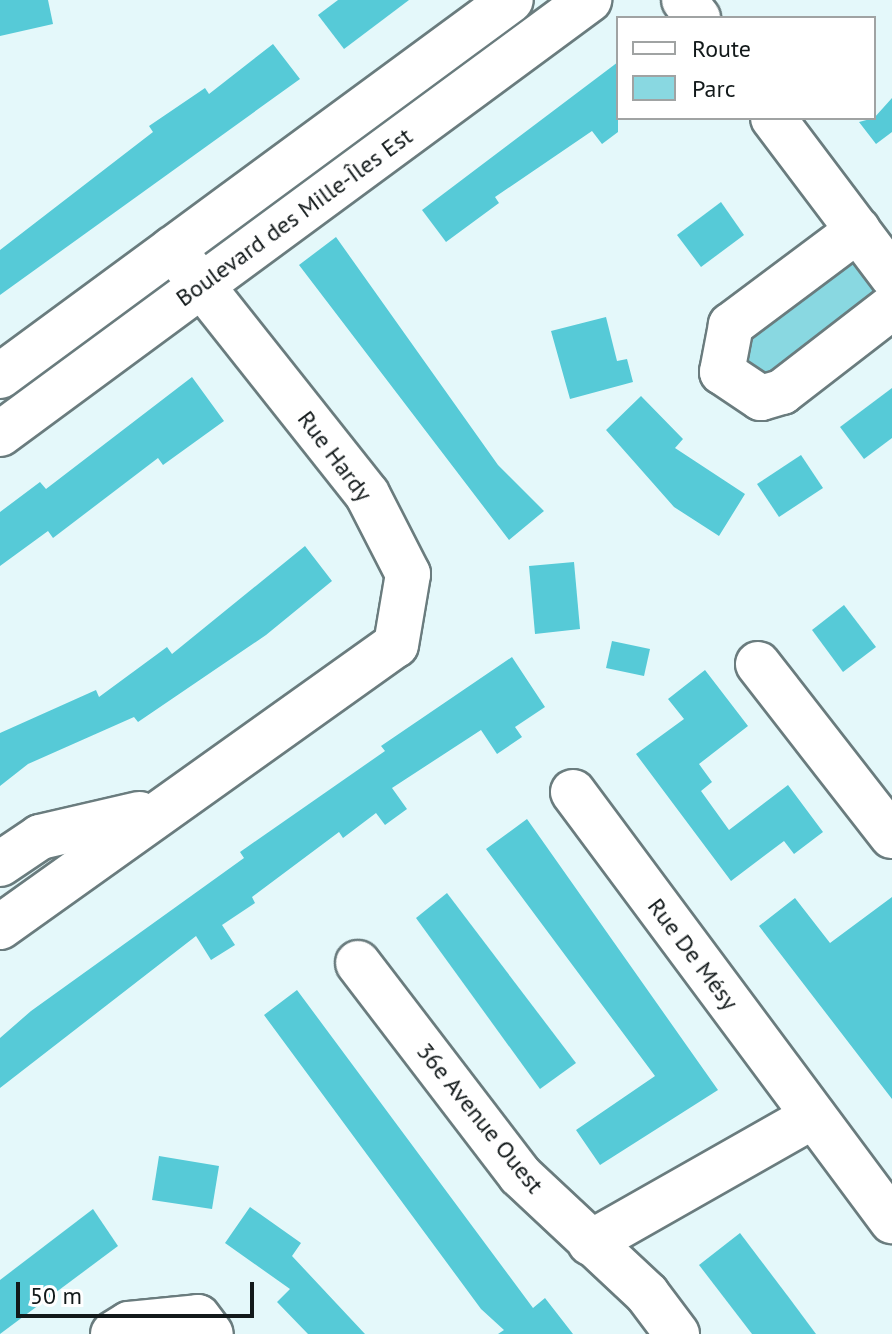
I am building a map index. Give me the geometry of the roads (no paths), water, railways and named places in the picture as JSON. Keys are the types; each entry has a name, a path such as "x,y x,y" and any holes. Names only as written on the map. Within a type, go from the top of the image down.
{"street":[{"name":"Boulevard des Mille-Îles Est","path":"0,376 511,0"},
{"name":"Boulevard des Mille-Îles Est","path":"0,434 589,0"},
{"path":"684,0 696,16"},
{"path":"775,120 892,276"},
{"path":"858,230 731,325 722,372 761,398 782,392 892,307"},
{"name":"Rue Hardy","path":"0,927 155,810 396,645 408,574 367,494 173,249"},
{"path":"758,664 892,836"},
{"name":"Rue De Mésy","path":"573,792 892,1221"},
{"name":"Rue Hardy","path":"0,864 40,837 155,810"},
{"name":"36e Avenue Ouest","path":"358,963 520,1175 677,1334"},
{"path":"590,1243 814,1116"},
{"path":"113,1334 129,1324 198,1317 211,1334"}]}
